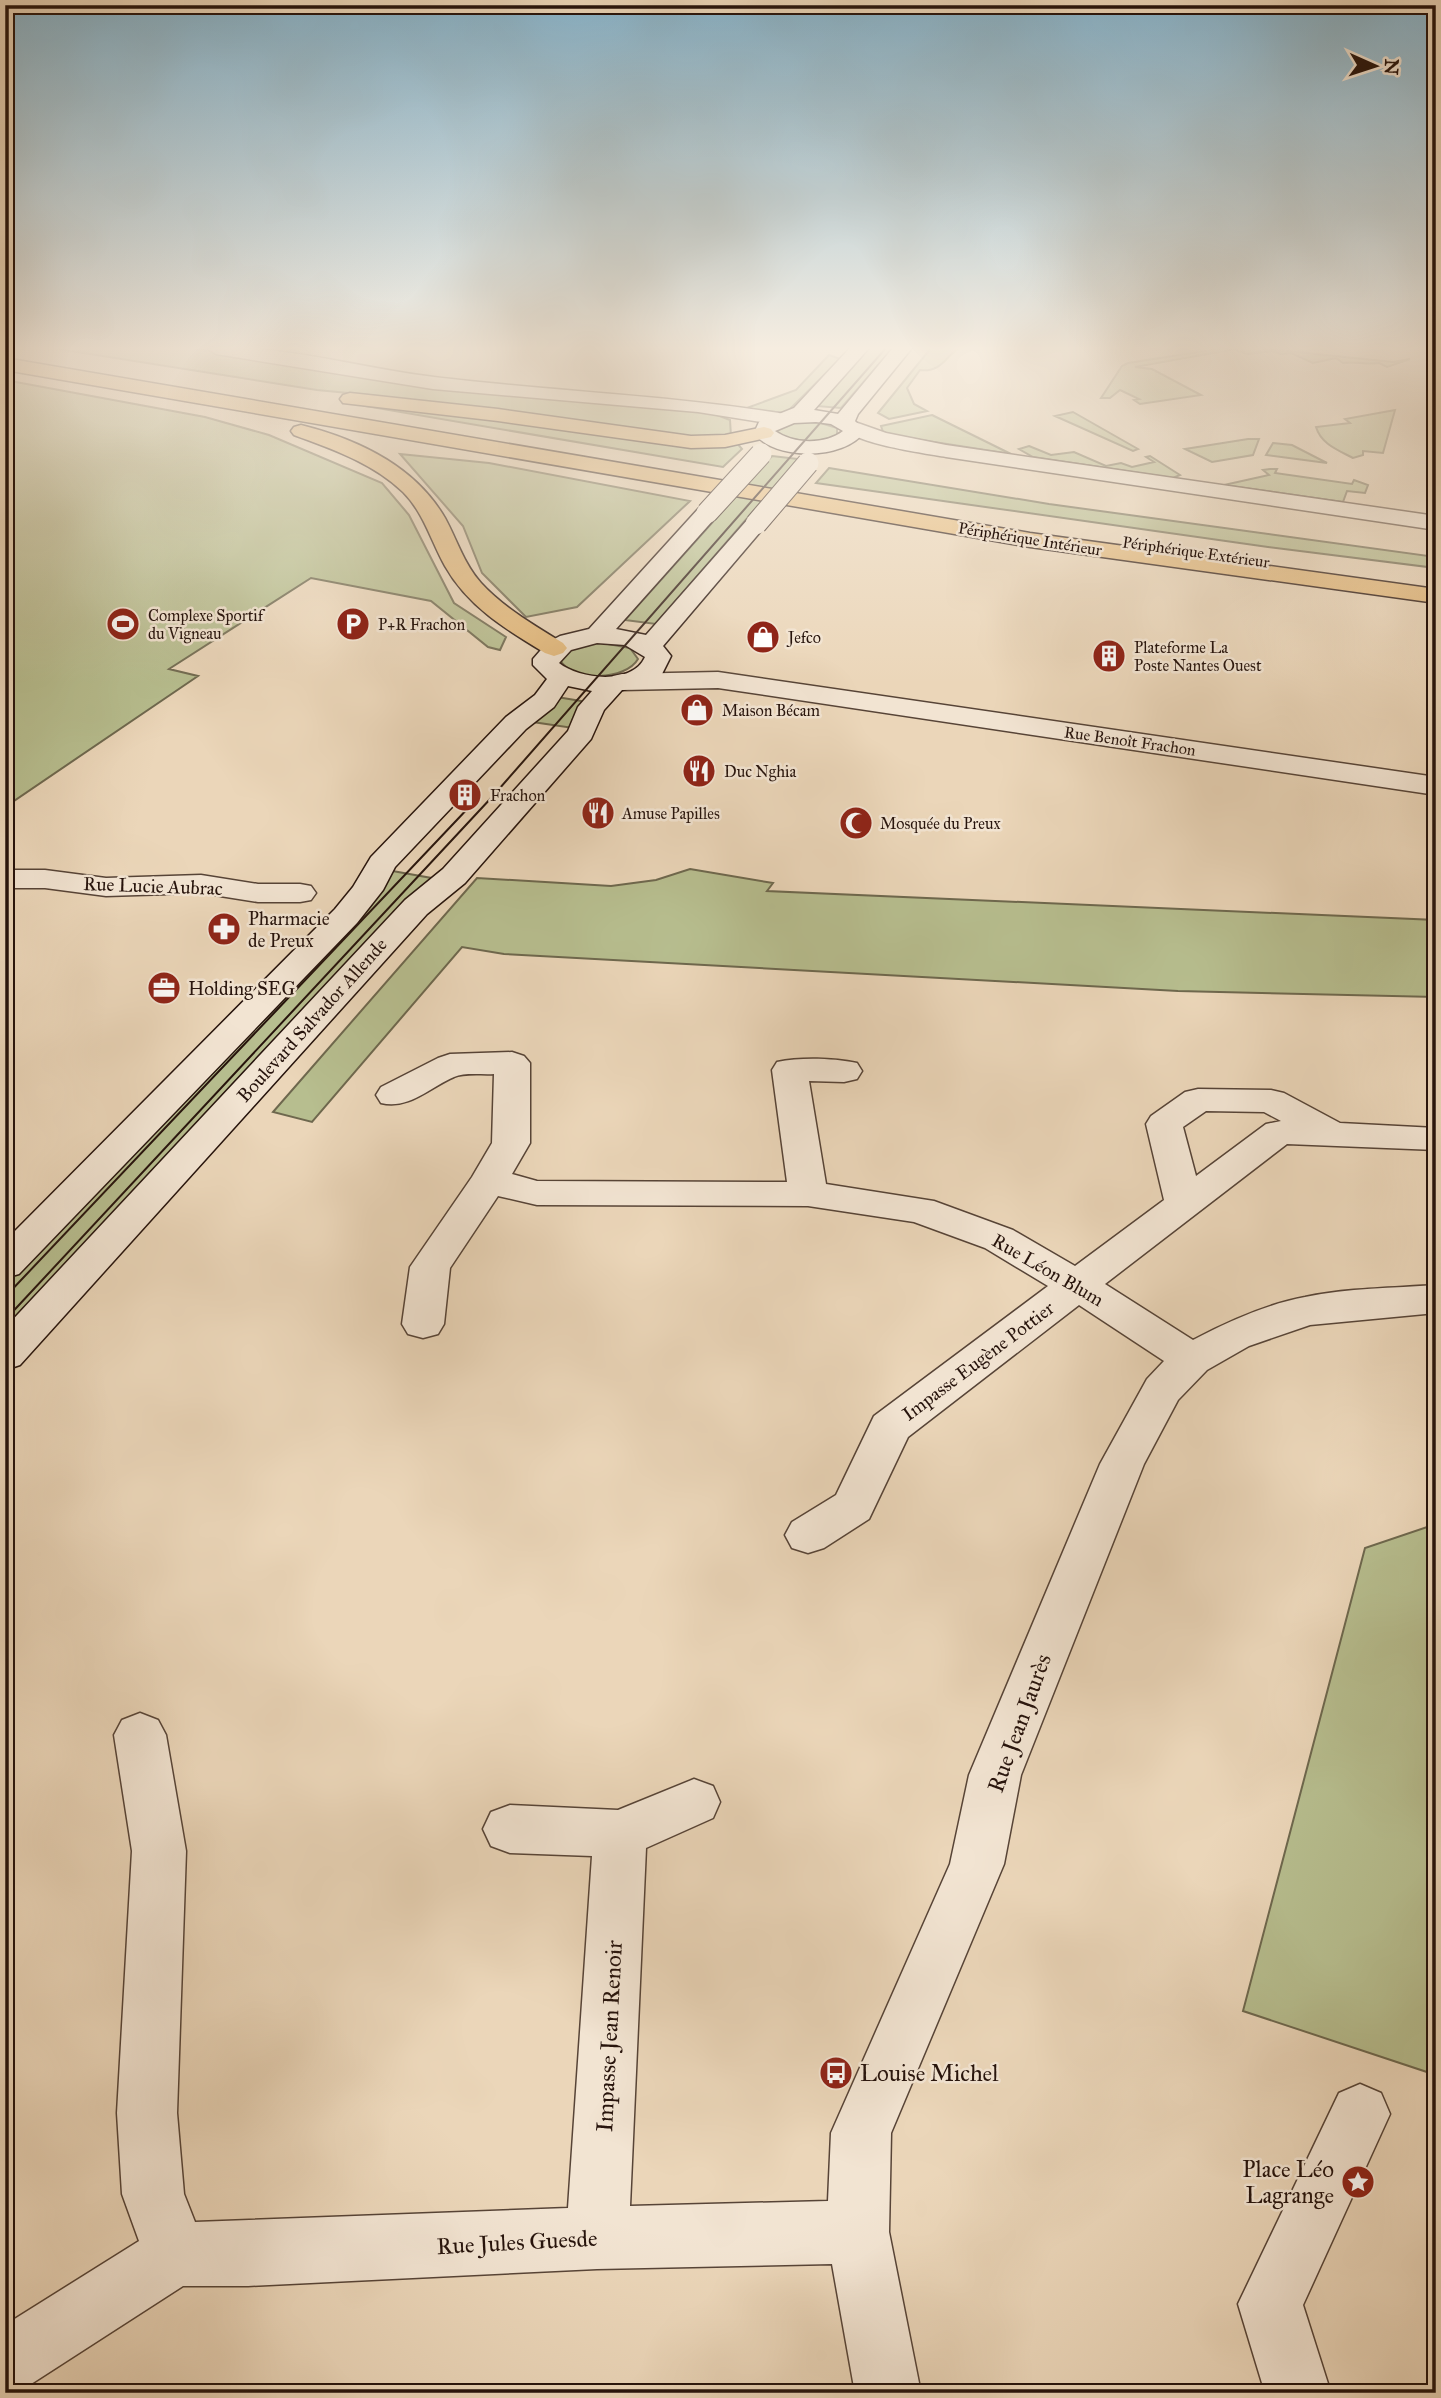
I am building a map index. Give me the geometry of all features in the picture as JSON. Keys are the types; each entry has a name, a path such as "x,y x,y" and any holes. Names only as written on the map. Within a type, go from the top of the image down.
{"highway":[{"path":"370,460 409,486 429,509 466,579 496,610 554,648"},
{"name":"Périphérique Intérieur","path":"569,460 1003,535 1198,565 1436,596"},
{"name":"Périphérique Extérieur","path":"633,460 947,514 1436,583"},
{"path":"1315,568 1353,566 1436,575"}],"street":[{"path":"597,635 708,513 750,460"},
{"path":"654,651 811,460"},
{"path":"1007,460 1436,523"},
{"path":"597,635 633,638 672,664 718,680 581,682 561,677 546,665 546,659 554,648 573,639 597,635"},
{"path":"618,682 651,670 657,663 654,651"},
{"path":"5,1265 346,916 382,863 516,723 545,701 561,677"},
{"name":"Rue Benoît Frachon","path":"718,680 1436,786"},
{"name":"Boulevard Salvador Allende","path":"5,1355 416,907 454,876 581,733 591,707 618,682"},
{"name":"Rue Lucie Aubrac","path":"5,879 45,880 106,887 201,884 258,893 300,893"},
{"path":"394,1095 450,1065 512,1063 511,1143 489,1181 430,1267 423,1324"},
{"path":"808,1194 790,1070 844,1071"},
{"path":"1185,1205 1164,1124 1198,1100 1271,1101 1334,1135"},
{"name":"Impasse Eugène Pottier","path":"808,1535 853,1507 890,1427 1279,1132 1436,1139"},
{"name":"Rue Léon Blum","path":"489,1181 537,1193 808,1194 920,1210 999,1238 1192,1359"},
{"name":"Rue Jean Jaurès","path":"888,2393 858,2232 861,2133 977,1864 995,1775 1122,1464 1162,1390 1192,1359 1234,1336 1305,1311 1436,1299"},
{"path":"5,2363 175,2254 153,2194 147,2113 159,1850 140,1735"},
{"path":"510,1829 620,1834 694,1802"},
{"name":"Impasse Jean Renoir","path":"597,2238 620,1834"},
{"path":"1298,2393 1270,2304 1360,2114"},
{"name":"Rue Jules Guesde","path":"175,2254 248,2254 597,2238 858,2232"}],"green space":[{"name":"Complexe Sportif du Vigneau","path":"5,460 328,460 382,483 409,515 454,603 506,637 500,650 488,647 431,601 311,578 169,669 198,676 5,807"},
{"path":"405,460 489,463 690,501 577,607 526,617 482,573 463,526"},
{"path":"681,460 730,460 723,467"},
{"path":"768,460 797,460 656,624 625,620"},
{"path":"1052,460 1092,460 1106,466 1121,463 1132,467 1156,460 1180,475 1173,478"},
{"path":"829,468 1049,504 1436,557 1436,568 816,483"},
{"path":"1277,469 1275,473 1352,484 1354,480 1368,485 1365,493 1347,491 1343,502 1224,485 1269,475 1263,470"},
{"path":"597,642 630,648 638,659 623,671 599,676 576,673 560,660 566,650"},
{"path":"557,697 587,702 573,728 526,721"},
{"path":"690,869 773,883 767,891 1436,920 1436,997 1178,991 504,954 462,947 312,1122 273,1112 477,878 611,886 656,880"},
{"path":"387,870 437,879 5,1334 5,1277"},
{"path":"1436,1524 1436,2075 1243,2011 1365,1548"}],"tram line":[{"path":"5,1320 492,797 788,460"},
{"path":"5,1297 472,804"}],"place":[{"name":"Complexe Sportif du Vigneau","path":"123,624"},
{"name":"P+R Frachon","path":"353,624"},
{"name":"Jefco","path":"763,637"},
{"name":"Plateforme La Poste Nantes Ouest","path":"1109,656"},
{"name":"Maison Bécam","path":"697,710"},
{"name":"Duc Nghia","path":"699,771"},
{"name":"Frachon","path":"465,795"},
{"name":"Amuse Papilles","path":"598,813"},
{"name":"Mosquée du Preux","path":"856,823"},
{"name":"Pharmacie de Preux","path":"224,929"},
{"name":"Holding SEG","path":"164,988"},
{"name":"Louise Michel","path":"836,2073"},
{"name":"Place Léo Lagrange","path":"1358,2182"}]}
